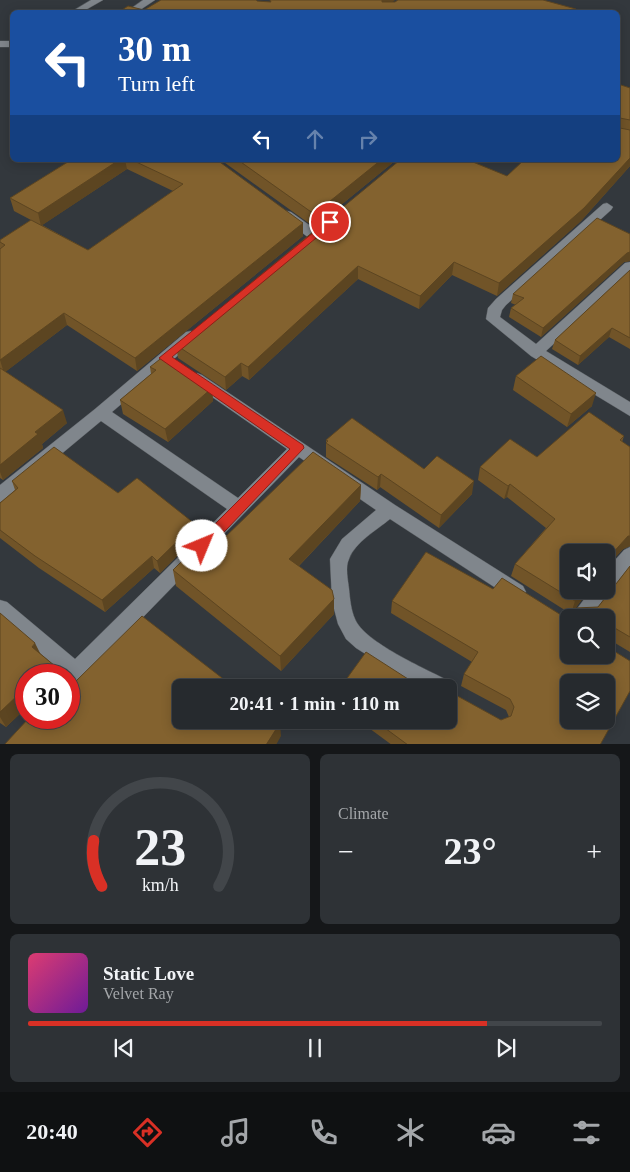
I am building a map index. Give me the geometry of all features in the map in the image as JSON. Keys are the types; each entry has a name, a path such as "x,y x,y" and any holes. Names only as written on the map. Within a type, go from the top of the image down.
{"street":[{"path":"80,10 98,0"},
{"path":"134,10 150,0"},
{"path":"608,207 495,308 493,319 536,352 630,410"},
{"path":"278,208 318,232 299,247"},
{"path":"536,352 630,266"},
{"path":"0,495 102,413 202,327"},
{"path":"164,358 390,510 528,599"},
{"path":"102,413 239,508"},
{"path":"80,668 298,448"},
{"path":"390,510 352,541 343,550 338,559 347,625 366,645 426,679"},
{"path":"615,573 630,555"},
{"path":"586,609 595,599"},
{"path":"0,608 59,664"}],"building":[{"path":"161,0 256,0 271,2 270,0 382,0 382,2 395,2 398,0 543,0 576,9 575,10 144,10"},
{"path":"128,6 144,10 122,10"},
{"path":"620,85 630,88 630,120 620,118"},
{"path":"620,128 630,130 630,158 584,208 499,283 454,262 420,296 358,266 248,367 241,363 225,377 176,345 398,162 473,162 507,176 522,162 620,162"},
{"path":"68,162 116,162 38,213 10,198"},
{"path":"136,162 220,162 303,223 135,358 64,313 0,360 0,249 5,245 0,240 31,220 88,250 183,184"},
{"path":"241,162 379,162 314,214"},
{"path":"597,218 630,234 630,252 543,328 511,308 524,298 513,294"},
{"path":"630,270 630,338 612,328 580,356 555,340"},
{"path":"164,356 212,388 165,429 120,400 156,370 150,367"},
{"path":"541,356 596,393 571,414 516,376"},
{"path":"0,368 63,410 35,432 38,434 0,465"},
{"path":"589,412 624,436 620,440 630,447 630,536 615,550 615,544 560,544 560,592 515,564 555,519 510,484 508,486 480,467 510,439 537,457"},
{"path":"352,418 424,469 437,456 474,481 441,515 381,474 378,477 326,443 328,441 326,440"},
{"path":"54,447 118,493 137,478 195,524 157,561 152,556 102,600 35,556 0,530 0,503 18,488 12,481"},
{"path":"313,452 361,485 289,559 332,590 334,599 280,656 173,570 211,532 222,540"},
{"path":"426,552 493,589 502,578 560,614 560,664 615,664 615,652 630,661 630,691 615,718 615,674 560,674 560,729 609,729 601,744 407,744 386,729 457,729 457,696 501,720 511,716 514,707 510,699 464,674 478,652 392,601"},
{"path":"630,566 630,637 615,628 615,609 576,609 598,607 604,599 615,599 615,585"},
{"path":"0,613 35,643 32,647 53,664 15,664 15,698 0,712"},
{"path":"142,616 223,679 172,679 172,729 276,729 267,744 5,744 19,729 80,729 80,677"},
{"path":"366,652 408,679 346,679"}],"route":[{"path":"202,546 298,448 164,358 330,222"}]}
